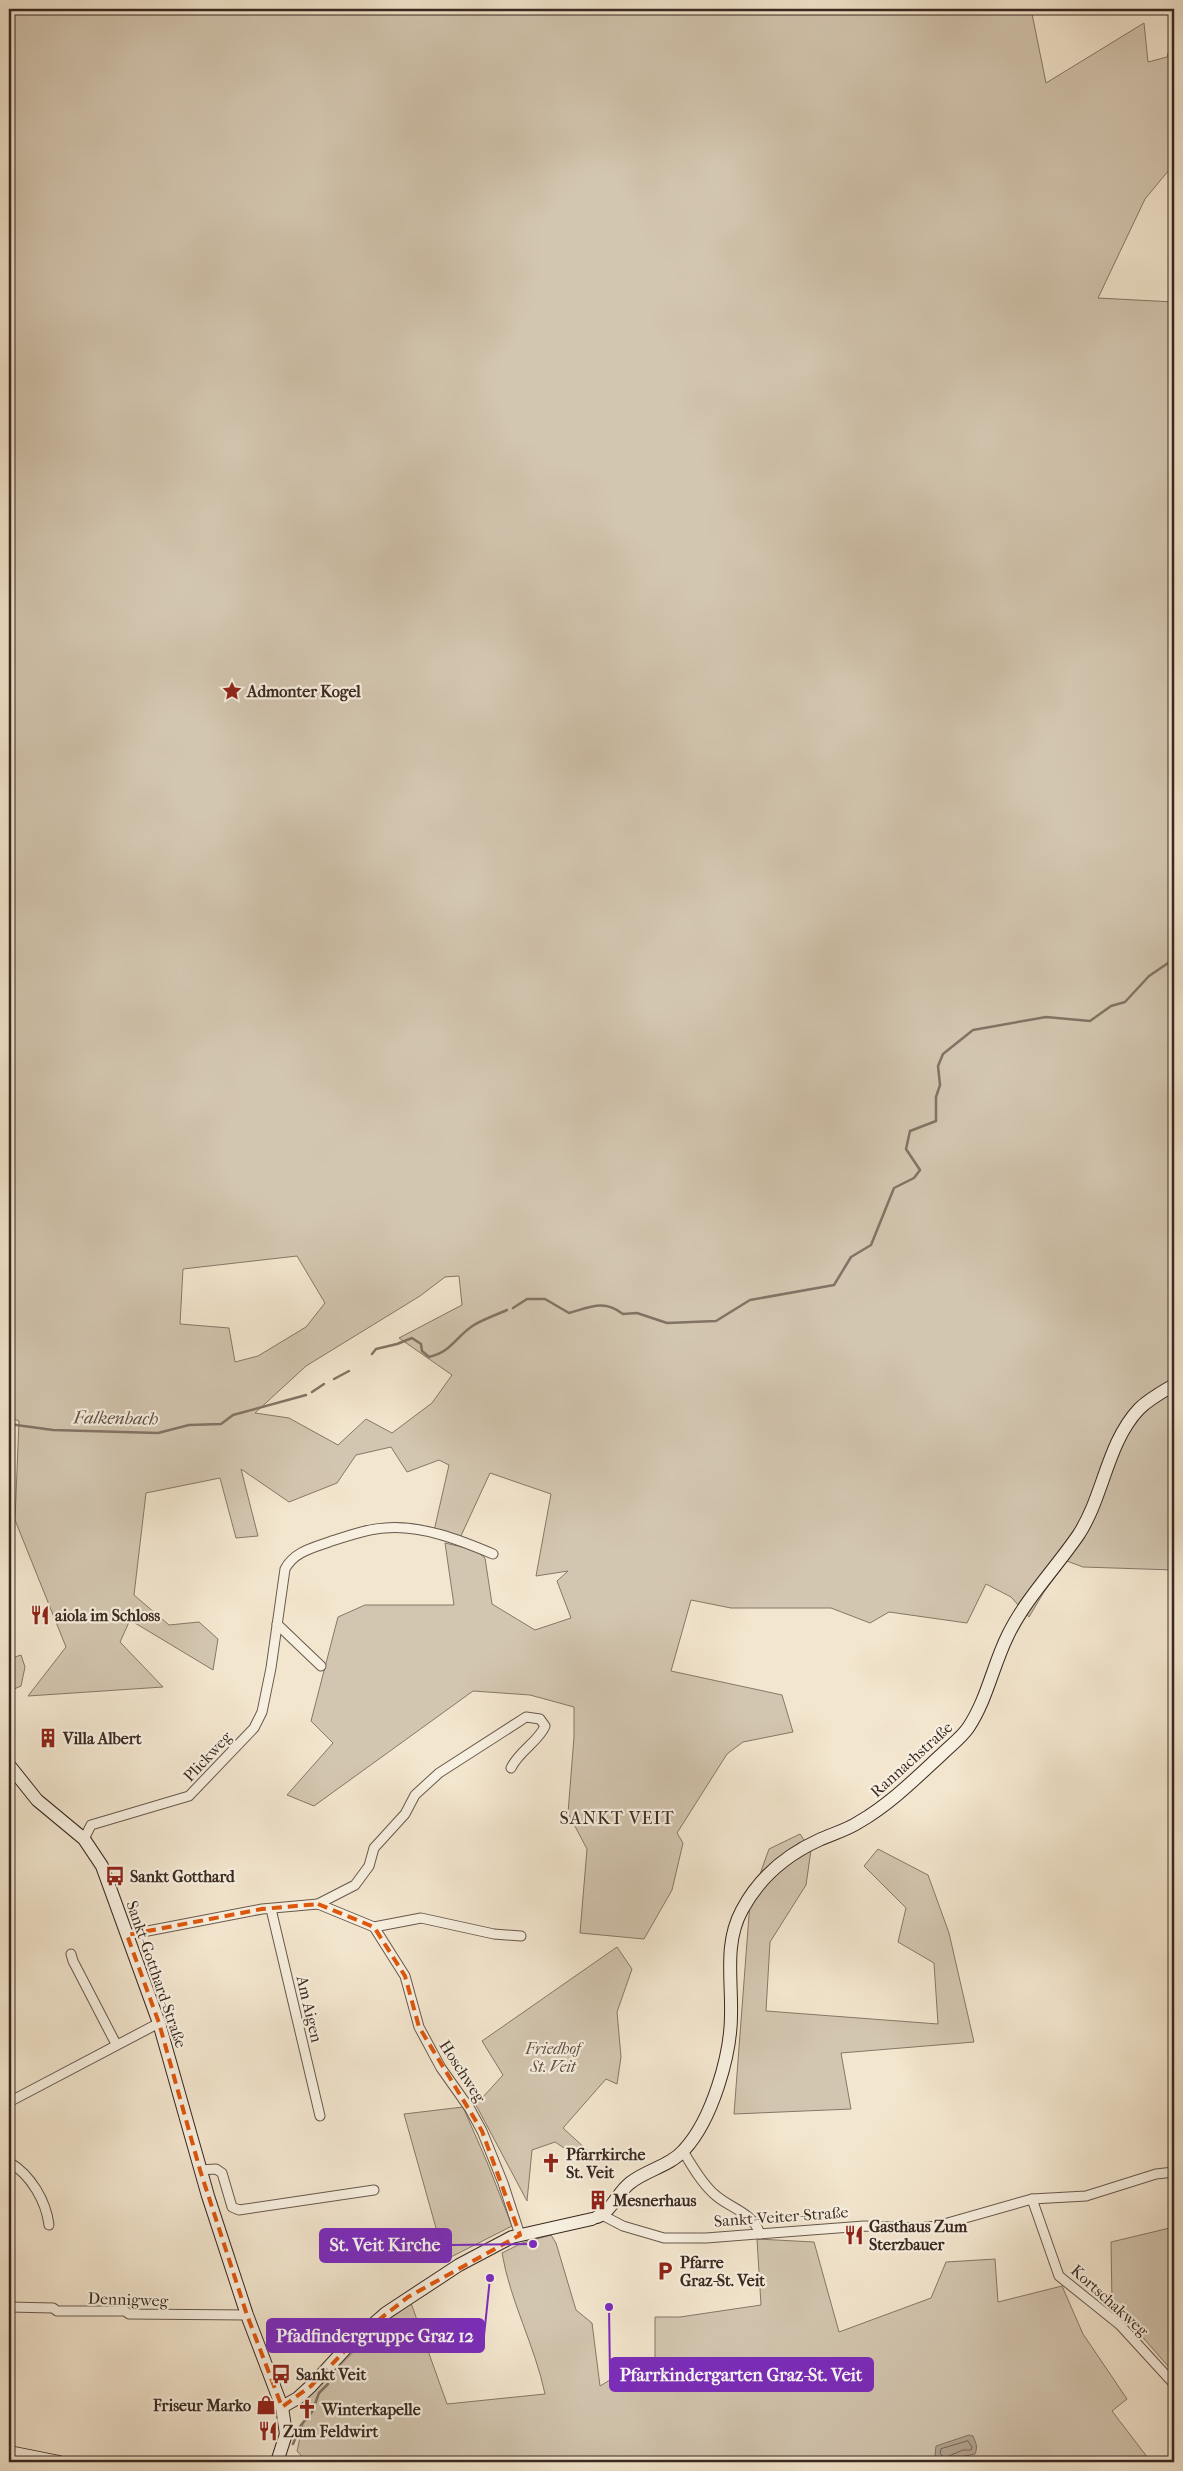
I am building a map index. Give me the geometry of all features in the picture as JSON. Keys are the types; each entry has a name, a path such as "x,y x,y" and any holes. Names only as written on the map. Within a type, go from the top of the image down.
{"street":[{"name":"Rannachstraße","path":"597,2217 630,2183 683,2151 699,2130 710,2108 728,2045 732,2018 730,1948 733,1930 742,1910 765,1876 790,1854 857,1824 892,1800 966,1731 984,1698 1016,1619 1080,1533 1096,1502 1120,1435 1138,1410 1152,1398 1174,1385"},
{"name":"Plickweg","path":"84,1839 91,1825 189,1796 254,1728 259,1721 268,1682 284,1569 290,1560 312,1548 372,1530 397,1527 411,1528 463,1542 493,1554"},
{"path":"277,1624 321,1666"},
{"path":"127,1935 271,1908 318,1904 355,1885 369,1866 374,1848 405,1814 415,1795 439,1773 526,1717 540,1719 545,1726 542,1732 522,1751 511,1768"},
{"name":"Sankt-Gotthard-Straße","path":"9,1765 37,1800 84,1839 102,1866 159,2023 200,2170 247,2315 282,2407"},
{"path":"318,1904 374,1927 421,1918 494,1934 521,1936"},
{"name":"Am Aigen","path":"271,1908 320,2116"},
{"name":"Hoschweg","path":"374,1927 406,1976 419,2027 441,2068 470,2108 482,2131 503,2183 520,2235"},
{"path":"72,1954 73,1961 116,2044"},
{"path":"9,2102 159,2023"},
{"path":"683,2151 713,2194 750,2217 760,2234"},
{"path":"9,2162 33,2185 47,2208 49,2225"},
{"path":"200,2170 216,2169 222,2173 232,2207 239,2210 374,2190"},
{"name":"Sankt-Veiter-Straße","path":"597,2217 664,2238 760,2234 864,2226 917,2228 937,2226 1032,2199 1086,2196 1156,2174 1174,2172"},
{"name":"Kortschakweg","path":"1032,2199 1060,2276 1120,2325 1174,2384"},
{"path":"277,2462 286,2434 282,2407 298,2398 362,2333 401,2302 459,2266 520,2235 597,2217"},
{"name":"Dennigweg","path":"9,2307 53,2308 66,2312 125,2311 129,2314 247,2315"},
{"path":"9,2452 59,2462"}],"highlighted area":[{"path":"318,1904 374,1927 405,1976 419,2027 482,2131 520,2235 408,2297 362,2333 311,2386 282,2407 247,2315 200,2170 159,2023 127,1935 262,1909"}],"green space":[{"path":"9,9 1031,9 1046,83 1144,23 1148,62 1167,57 1174,34 1174,164 1145,199 1098,298 1174,302 1174,1570 1083,1567 1067,1561 1044,1592 1029,1617 1011,1597 986,1584 967,1623 889,1612 870,1623 831,1608 731,1608 691,1600 671,1671 782,1695 793,1732 743,1742 727,1754 677,1833 683,1843 672,1890 644,1939 580,1933 587,1849 568,1813 574,1737 574,1707 530,1695 473,1691 314,1806 287,1795 333,1743 311,1721 338,1617 365,1605 454,1605 445,1543 475,1550 485,1558 492,1604 535,1630 571,1618 557,1581 568,1571 536,1576 551,1494 490,1473 460,1538 434,1531 449,1465 439,1460 407,1472 391,1447 356,1455 337,1483 289,1502 241,1469 258,1536 236,1538 220,1478 146,1493 134,1595 169,1625 199,1622 218,1639 213,1670 130,1620 120,1642 163,1687 28,1696 66,1647 15,1520 19,1421 9,1417","holes":["297,1256 325,1303 306,1327 258,1356 235,1362 229,1328 180,1324 183,1269","459,1276 462,1305 399,1338 452,1375 432,1403 392,1433 366,1419 338,1445 289,1418 255,1413 306,1366 420,1296 445,1277"]},
{"path":"21,1655 25,1667 21,1686 12,1690 9,1686 9,1659"},
{"path":"800,1834 811,1850 806,1885 770,1942 766,2011 938,2024 934,1963 898,1942 906,1908 864,1866 878,1849 928,1875 949,1933 974,2042 841,2053 851,2109 734,2114 750,1902 769,1849"},
{"name":"Friedhof St. Veit","path":"617,1947 632,1969 617,2012 621,2057 617,2084 606,2079 563,2128 588,2151 581,2159 555,2142 532,2150 527,2201 476,2105 477,2100 483,2097 503,2075 482,2041"},
{"path":"463,2107 512,2226 445,2260 404,2114"},
{"path":"1174,2227 1174,2373 1112,2302 1111,2242"},
{"path":"551,2235 556,2243 576,2310 592,2323 600,2386 610,2380 624,2379 624,2372 640,2361 655,2359 655,2317 680,2317 761,2305 757,2239 814,2242 839,2332 931,2298 946,2262 995,2259 998,2302 1062,2286 1083,2334 1127,2399 1112,2411 1151,2462 307,2462 297,2451 309,2397 375,2330 411,2303 447,2404 545,2394 541,2376 511,2289 502,2253 522,2243"}],"water":[{"path":"969,2435 973,2436 976,2443 975,2454 939,2461 935,2455 936,2446"}],"waterway":[{"name":"Falkenbach","path":"513,1308 527,1299 545,1299 569,1313 590,1307 603,1306 616,1309 623,1314 637,1313 667,1323 716,1321 750,1300 834,1285 851,1257 871,1245 894,1188 914,1178 920,1170 906,1149 910,1131 936,1121 936,1097 940,1085 938,1066 943,1054 973,1030 1046,1017 1090,1021 1111,1006 1125,1002 1149,976 1174,959"},
{"name":"Falkenbach","path":"372,1354 376,1349 412,1338 421,1344 422,1351 429,1357 437,1355 474,1325 507,1310"},
{"name":"Falkenbach","path":"334,1379 349,1371"},
{"name":"Falkenbach","path":"312,1392 324,1384"},
{"name":"Falkenbach","path":"9,1424 53,1430 158,1433 189,1425 221,1424 233,1415 306,1395"},
{"path":"293,2444 301,2425 312,2412 319,2393 328,2384"}],"place":[{"name":"Admonter Kogel","path":"232,691"},
{"name":"aiola im Schloss","path":"40,1615"},
{"name":"Villa Albert","path":"48,1738"},
{"name":"Sankt Gotthard","path":"115,1876"},
{"name":"Pfarrkirche St. Veit","path":"551,2163"},
{"name":"Mesnerhaus","path":"598,2200"},
{"name":"Gasthaus Zum Sterzbauer","path":"854,2235"},
{"name":"St. Veit Kirche","path":"533,2244"},
{"name":"Pfarre Graz-St. Veit","path":"665,2271"},
{"name":"Pfadfindergruppe Graz 12","path":"490,2278"},
{"name":"Pfarrkindergarten Graz-St. Veit","path":"609,2307"},
{"name":"Sankt Veit","path":"281,2374"},
{"name":"Friseur Marko","path":"266,2405"},
{"name":"Winterkapelle","path":"307,2409"},
{"name":"Zum Feldwirt","path":"268,2431"}],"district":[{"name":"SANKT VEIT","path":"617,1818"}]}
